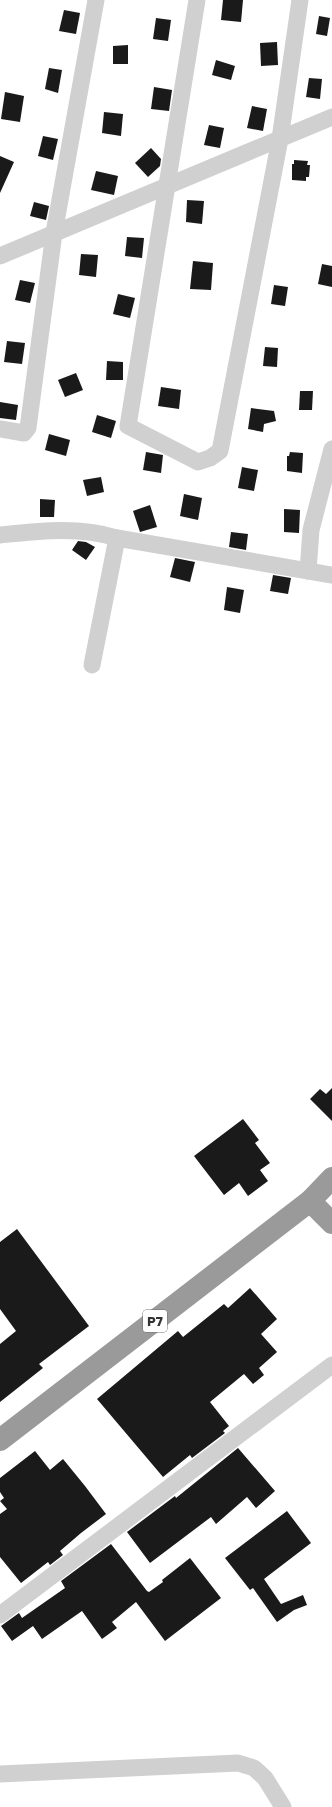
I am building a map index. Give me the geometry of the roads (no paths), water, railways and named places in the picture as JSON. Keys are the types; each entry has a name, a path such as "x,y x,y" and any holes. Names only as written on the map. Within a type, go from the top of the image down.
{"highway":[{"name":"P7","path":"0,1440 310,1201 332,1178"},
{"path":"310,1201 332,1223"}],"street":[{"path":"0,429 24,433 28,428 54,233 96,0"},
{"path":"197,0 128,426 198,462 210,458 220,451 280,139 300,0"},
{"path":"0,256 332,117"},
{"path":"308,571 311,530 332,449"},
{"path":"0,535 50,530 102,533 117,538 332,575"},
{"path":"92,665 117,538"},
{"path":"0,1615 332,1365"},
{"path":"0,1774 238,1763 254,1768 265,1778 283,1807"}]}
